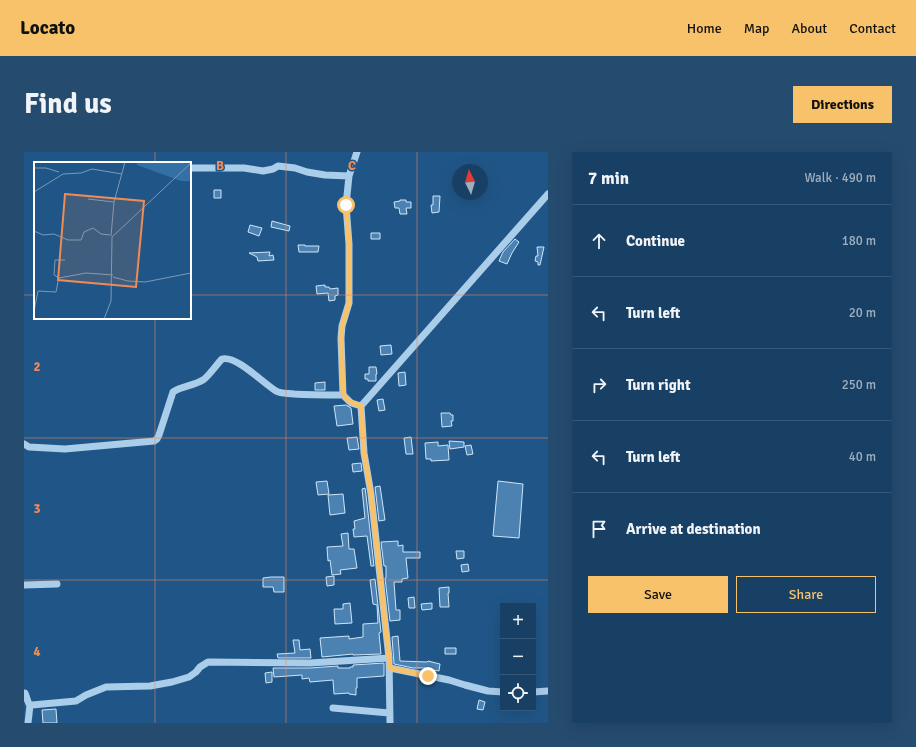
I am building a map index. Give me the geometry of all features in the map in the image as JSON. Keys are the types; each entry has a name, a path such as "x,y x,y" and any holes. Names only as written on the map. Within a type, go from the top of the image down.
{"street":[{"path":"357,152 349,176 346,205 349,244 349,303 342,326 341,338 343,395 351,403 361,406"},
{"path":"191,168 244,168 263,170 273,169 278,166 295,168 325,175 349,176"},
{"path":"390,723 390,668 371,494 364,453 361,406 548,194"},
{"path":"24,444 29,447 66,449 154,441 159,435 173,392 177,389 194,385 204,380 222,358 226,357 232,359 281,393 343,395"},
{"path":"24,586 57,584"},
{"path":"30,705 76,701 86,695 106,687 150,686 172,682 189,676 208,662 310,663 389,658"},
{"path":"390,668 450,680 488,691 500,692"},
{"path":"536,692 548,691"},
{"path":"24,693 27,696 28,703 30,705 28,723"},
{"path":"333,708 389,713"}],"building":[{"path":"214,190 221,190 221,198 214,198"},
{"path":"433,196 440,196 439,212 432,213 431,205 433,205"},
{"path":"400,200 411,202 411,208 406,208 407,214 400,214 399,208 395,208 394,202"},
{"path":"272,221 290,226 289,231 271,227"},
{"path":"250,225 262,228 259,236 248,232"},
{"path":"371,233 380,233 380,239 371,239"},
{"path":"515,239 519,242 507,264 499,261 503,252"},
{"path":"298,245 319,246 318,252 299,252"},
{"path":"537,247 544,247 540,265 538,265 538,262 535,261 536,256 538,256"},
{"path":"270,252 269,256 273,255 274,260 258,261 257,257 249,253"},
{"path":"325,285 325,287 329,287 330,289 338,288 338,295 335,296 335,300 329,301 328,293 317,294 316,286"},
{"path":"391,345 392,354 381,355 380,346"},
{"path":"369,367 376,367 376,381 368,381 368,379 365,379 365,374 369,374"},
{"path":"405,372 406,385 399,386 398,373"},
{"path":"325,382 325,390 315,390 315,383"},
{"path":"383,399 385,410 379,411 377,400"},
{"path":"346,405 351,408 353,424 337,426 334,406"},
{"path":"441,413 450,413 453,415 453,421 451,421 452,426 442,427"},
{"path":"357,437 359,449 349,450 347,438"},
{"path":"411,437 413,454 406,454 404,438"},
{"path":"449,441 464,442 464,447 450,449"},
{"path":"438,442 438,446 448,445 449,460 431,461 431,459 426,459 425,443"},
{"path":"471,445 473,454 467,455 465,446"},
{"path":"361,463 362,471 353,472 352,464"},
{"path":"327,481 329,494 318,495 316,482"},
{"path":"498,481 523,484 519,538 493,536"},
{"path":"380,486 385,520 379,521 375,487"},
{"path":"365,488 374,566 371,566 367,536 354,537 353,529 355,529 354,521 365,518 362,489"},
{"path":"343,494 345,513 330,515 328,495"},
{"path":"348,533 349,549 354,549 357,568 340,570 341,574 332,575 330,560 328,561 327,547 343,546 341,534"},
{"path":"398,541 398,546 403,545 403,552 420,552 420,558 406,558 408,578 402,579 402,582 394,582 396,610 400,610 400,620 390,621 385,578 386,566 384,566 381,542"},
{"path":"456,551 464,551 464,558 457,559"},
{"path":"468,564 469,571 462,572 461,565"},
{"path":"334,576 334,585 327,586 326,577"},
{"path":"284,577 284,592 274,592 273,587 263,587 263,578"},
{"path":"375,579 381,632 379,633 381,654 353,654 322,657 320,638 349,636 349,639 363,637 363,624 378,623 377,605 373,604 370,580"},
{"path":"449,587 449,607 440,607 439,588"},
{"path":"414,597 415,608 409,608 408,598"},
{"path":"350,603 352,623 335,624 334,609 343,609 343,604"},
{"path":"432,603 432,609 422,610 421,604"},
{"path":"398,636 400,661 428,661 440,664 439,671 394,664 392,637"},
{"path":"293,640 299,640 300,650 310,649 311,658 278,658 277,654 295,653"},
{"path":"445,648 456,648 456,654 445,654"},
{"path":"384,663 384,676 357,678 356,695 349,693 334,694 333,680 310,682 309,678 302,679 302,675 274,677 273,668 338,666 338,668 350,668 353,667 353,665"},
{"path":"272,672 272,682 266,683 265,673"},
{"path":"479,700 485,702 483,710 477,709"},
{"path":"56,709 57,723 43,723 42,710"}],"route":[{"path":"346,205 349,244 349,303 342,326 341,338 343,395 351,403 361,406 364,453 371,494 390,668 402,672 428,676"}]}
